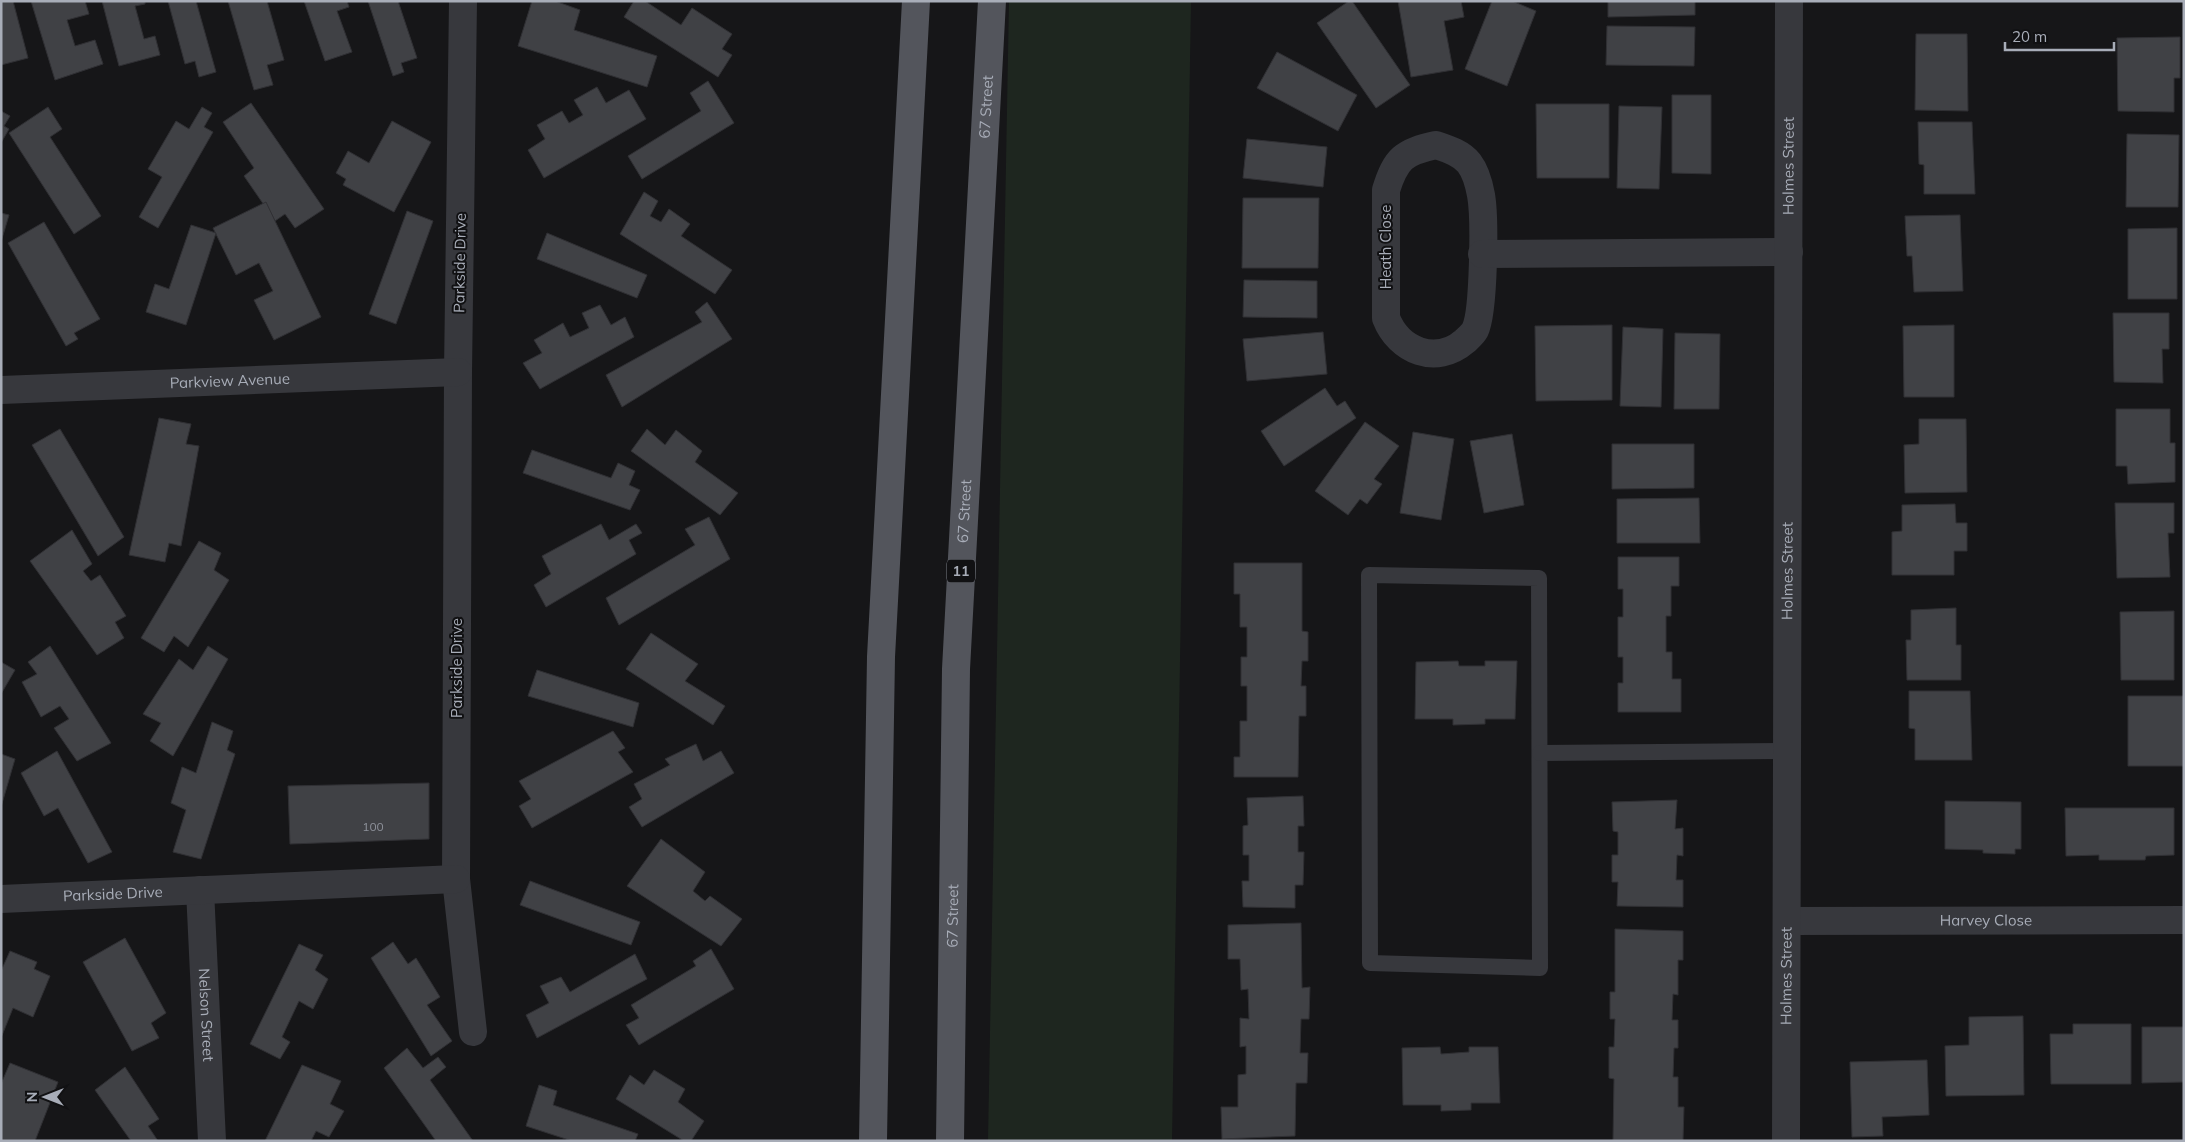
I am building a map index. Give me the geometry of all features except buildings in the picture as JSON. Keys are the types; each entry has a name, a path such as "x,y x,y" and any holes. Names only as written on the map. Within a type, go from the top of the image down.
{"main road":[{"path":"874,1141 881,657 916,1"},
{"name":"67 Street","path":"950,1141 956,669 992,1"}],"street":[{"name":"Parkside Drive","path":"1,898 456,880 458,372 463,1"},
{"name":"Holmes Street","path":"1786,1141 1789,1"},
{"name":"Heath Close","path":"1436,146 1455,152 1468,162 1476,175 1482,196 1482,254 1481,310 1474,332 1458,347 1439,355 1418,351 1402,343 1391,331 1386,318 1386,190 1392,171 1402,156 1419,149 1436,146"},
{"path":"1482,254 1789,252"},
{"name":"Parkview Avenue","path":"1,390 458,372"},
{"path":"456,880 473,1032"},
{"name":"Nelson Street","path":"200,890 212,1141"},
{"name":"Harvey Close","path":"1787,921 2184,920"}],"lane":[{"path":"1370,575 1540,578 1540,753 1540,968 1370,963 1370,575"},
{"path":"1540,753 1787,751"}],"shaded area":[{"path":"1009,1 1191,1 1172,1141 988,1141"}]}
